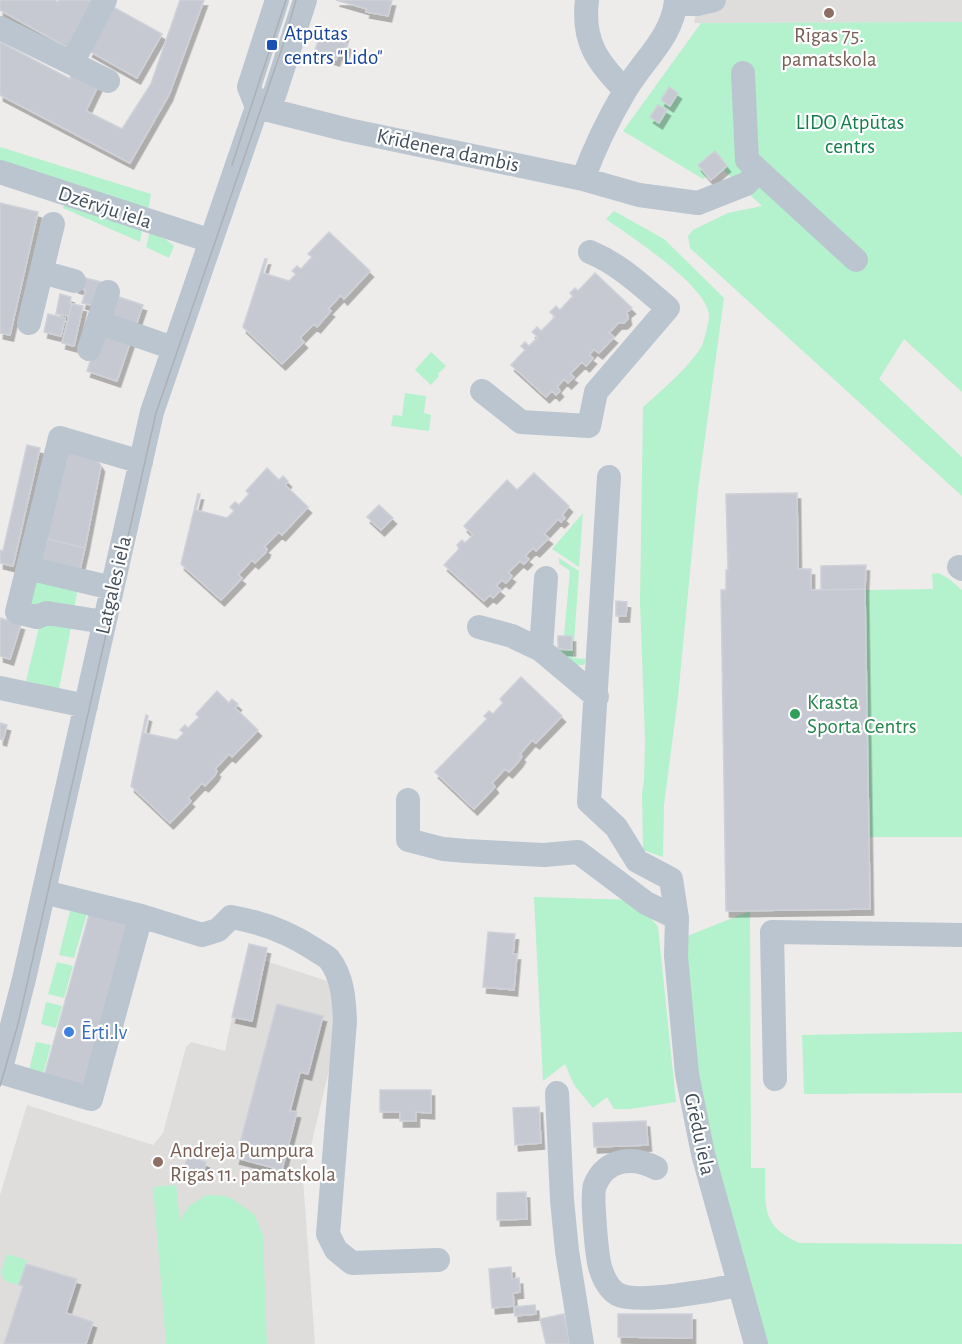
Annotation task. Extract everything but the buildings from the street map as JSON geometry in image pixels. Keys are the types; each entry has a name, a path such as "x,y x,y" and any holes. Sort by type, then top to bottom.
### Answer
{"street":[{"path":"72,63 105,0"},
{"name":"Latgales iela","path":"257,107 249,87 277,0"},
{"name":"Latgales iela","path":"0,1072 24,979 152,412 257,107 274,96 304,0"},
{"path":"587,0 585,26 591,42 603,67 625,90"},
{"path":"584,179 625,90 666,32 676,2 697,4 714,0"},
{"path":"0,27 108,81"},
{"path":"743,73 753,166 856,260"},
{"name":"Krīdenera dambis","path":"257,107 348,130 584,179 639,195 698,203 746,184 753,166"},
{"name":"Dzērvju iela","path":"0,172 211,241"},
{"path":"29,323 53,224"},
{"path":"483,391 521,422 589,426 597,392 668,308 625,271 609,260 590,252"},
{"path":"42,272 74,281"},
{"path":"89,349 108,292"},
{"path":"98,322 173,348"},
{"path":"104,622 47,613 37,617 17,612 60,438 141,462"},
{"path":"597,697 609,477"},
{"path":"28,568 112,588"},
{"path":"541,650 546,578"},
{"path":"479,627 512,636 541,650 597,697"},
{"path":"0,688 86,706"},
{"name":"Grēdu iela","path":"597,697 590,802 616,827 637,861 671,879 677,918 676,956 687,1074 703,1154 756,1344"},
{"path":"408,800 408,840 444,849 466,851 544,855 578,852 646,903 677,918"},
{"path":"44,892 141,916 202,935 218,930 231,917 247,920 284,932 328,958 342,988 345,1021 328,1234 336,1250 352,1263 438,1260"},
{"path":"0,1072 91,1098 141,916"},
{"path":"775,1079 772,932 962,935"},
{"path":"557,1093 566,1241 582,1344"},
{"path":"656,1168 646,1162 631,1159 618,1162 604,1173 594,1186 599,1266 605,1282 615,1293 627,1298 704,1293 738,1285"}],"shaded area":[{"name":"Rīgas 75. pamatskola","path":"698,0 962,0 962,22 694,23"},
{"name":"Andreja Pumpura Rīgas 11. pamatskola","path":"266,961 327,981 334,994 338,1033 303,1179 315,1344 0,1344 0,1195 27,1105 153,1145 163,1133 186,1047 191,1042 225,1051 232,1017 252,1021"}],"green space":[{"name":"LIDO Atpūtas centrs","path":"962,22 962,392 904,339 879,379 962,457 962,496 690,248 688,236 693,230 728,213 762,206 720,167 703,179 623,131 701,23"},
{"path":"0,147 151,194 148,210 0,162"},
{"path":"65,204 142,230 140,242 63,208"},
{"path":"614,211 664,239 724,298 698,489 678,697 664,805 663,857 643,850 642,793 645,740 640,602 643,407 676,377 699,351 709,316 705,304 683,277 606,219"},
{"path":"150,231 174,246 169,258 146,247"},
{"path":"431,352 446,366 431,385 415,370"},
{"path":"405,393 426,396 424,413 431,415 429,431 391,426 393,415 402,416"},
{"path":"583,513 579,567 552,549"},
{"path":"559,558 579,571 573,658 586,659 584,665 576,665 558,649 572,650 564,636 570,571 559,563"},
{"path":"31,572 79,583 73,613 22,609"},
{"path":"938,573 962,590 962,837 869,837 865,590 933,589 932,574"},
{"path":"41,619 72,622 59,689 26,681"},
{"path":"534,897 637,900 658,927 676,1102 614,1109 607,1097 593,1108 574,1085 565,1064 543,1081"},
{"path":"70,911 87,914 74,958 59,955"},
{"path":"750,911 751,1168 765,1168 766,1204 772,1222 787,1236 800,1243 962,1244 962,1344 766,1344 696,1083 685,937"},
{"path":"57,962 73,966 64,998 48,994"},
{"path":"46,1002 62,1006 56,1028 41,1024"},
{"path":"962,1032 962,1093 804,1094 802,1035"},
{"path":"36,1042 51,1045 42,1078 28,1074"},
{"path":"176,1185 180,1221 189,1206 207,1195 225,1196 254,1214 263,1235 267,1344 166,1344 153,1187"},
{"path":"7,1254 27,1260 19,1285 5,1281 1,1273"}],"tram line":[{"path":"232,165 286,0"},
{"path":"0,1086 18,1024 156,413 282,48 296,0"}],"place":[{"name":"Rīgas 75. pamatskola","path":"829,13"},
{"name":"Atpūtas centrs \"Lido\"","path":"272,45"},
{"name":"Krasta Sporta Centrs","path":"795,714"},
{"name":"Ērti.lv","path":"69,1032"},
{"name":"Andreja Pumpura Rīgas 11. pamatskola","path":"158,1162"}]}
